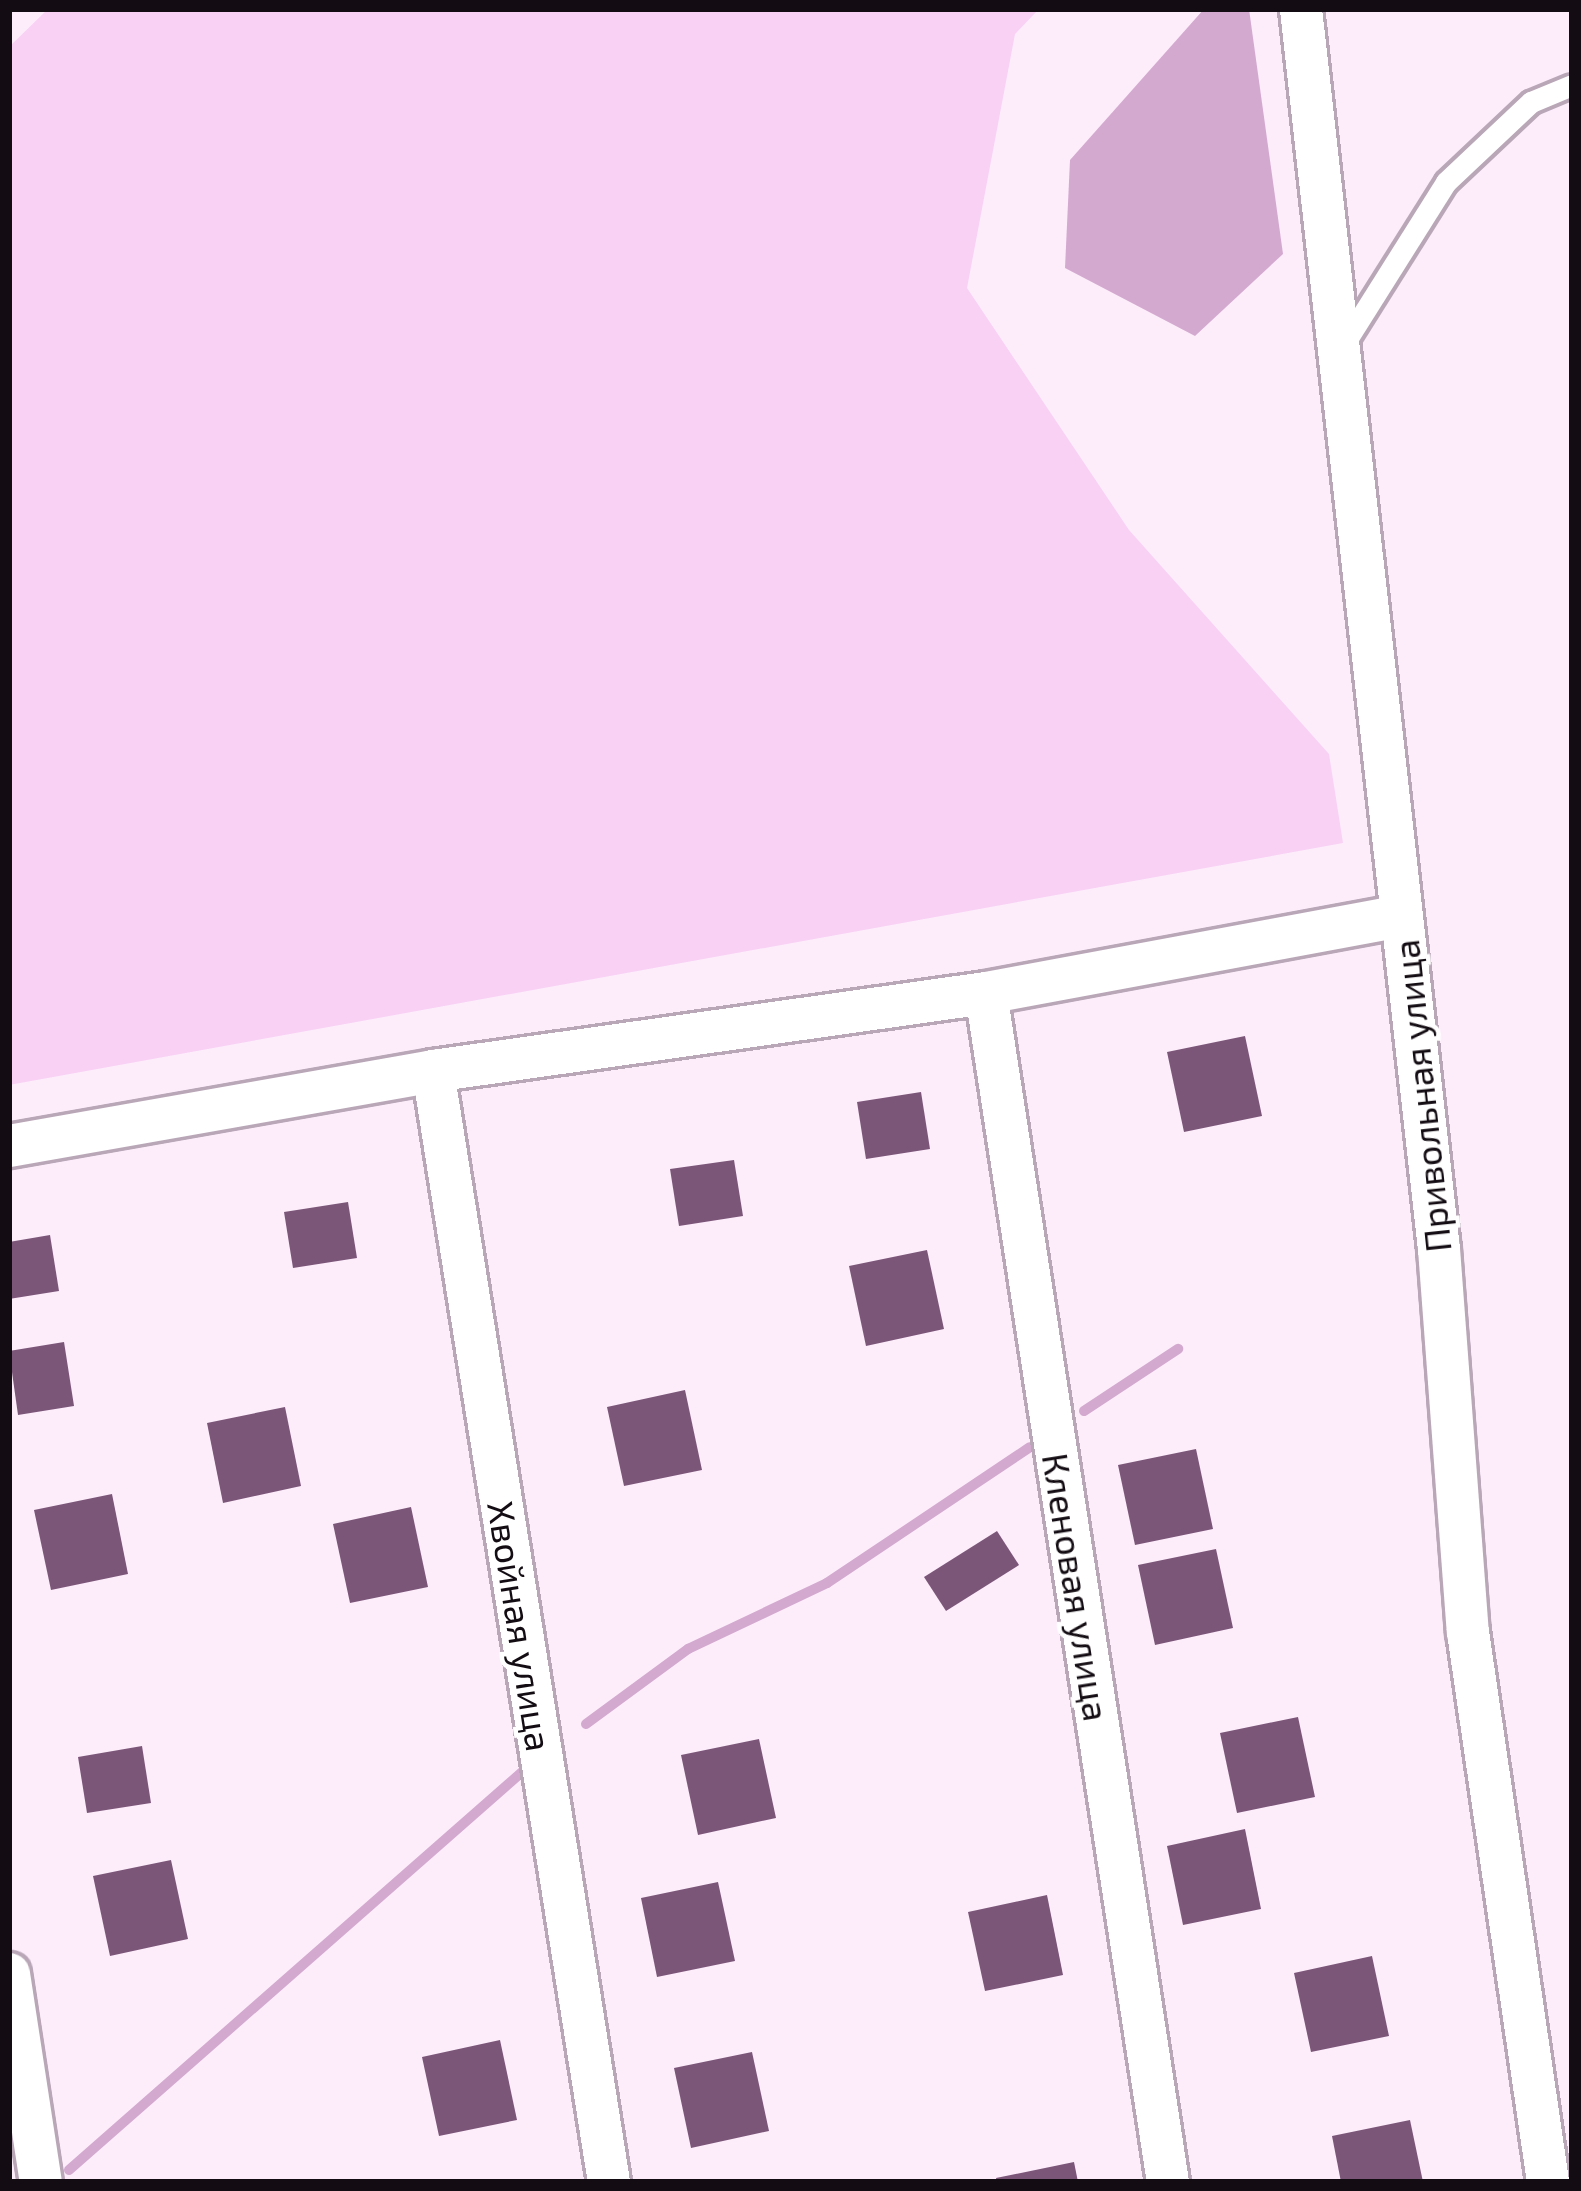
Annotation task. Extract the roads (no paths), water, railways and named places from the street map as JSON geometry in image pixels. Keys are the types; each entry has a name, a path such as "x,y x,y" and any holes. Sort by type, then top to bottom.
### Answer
{"street":[{"name":"Привольная улица","path":"1301,9 1344,344 1438,1249 1468,1632 1548,2182"},
{"path":"9,1146 433,1071 986,993 1400,916"},
{"name":"Кленовая улица","path":"986,993 1168,2182"},
{"name":"Хвойная улица","path":"433,1071 609,2182"},
{"path":"9,1974 41,2182"}],"lane":[{"path":"1344,344 1446,182 1531,102 1572,85"}],"waterway":[{"path":"1084,1411 1178,1349"},
{"path":"586,1724 688,1649 827,1583 1030,1447"},
{"path":"69,2170 530,1765"}]}
